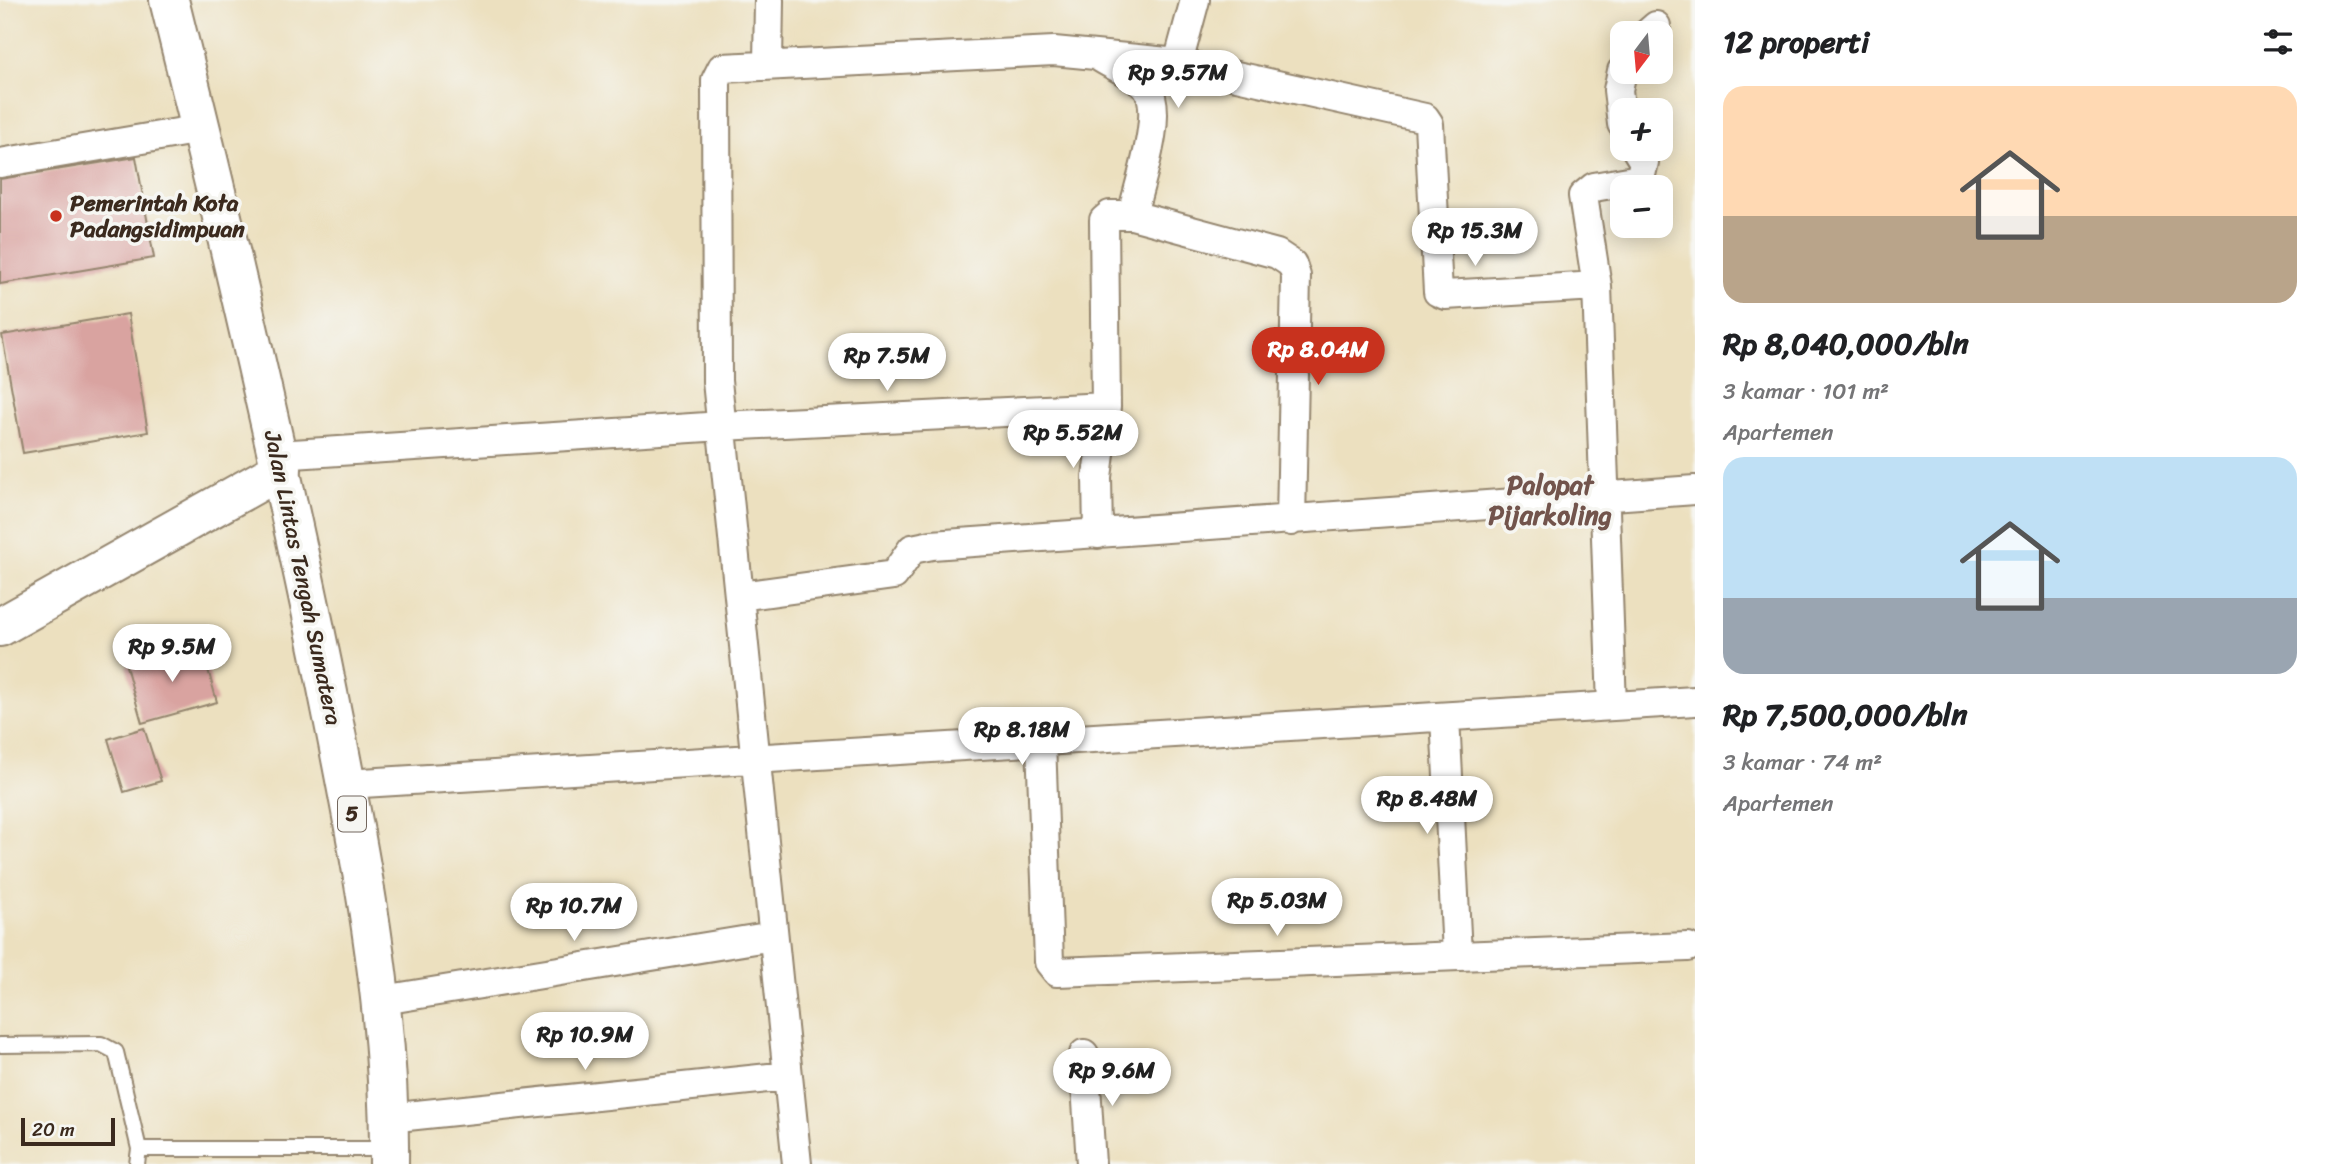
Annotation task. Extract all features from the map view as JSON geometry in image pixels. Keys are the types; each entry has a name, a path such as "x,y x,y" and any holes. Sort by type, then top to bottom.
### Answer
{"main road":[{"name":"Jalan Lintas Tengah Sumatera","path":"169,0 280,462 346,784 383,1000 389,1144"},
{"path":"0,627 280,462"}],"street":[{"path":"768,63 769,0"},
{"path":"1178,63 1195,0"},
{"path":"797,1164 717,381 716,80 719,70 725,66 768,63 1054,51 1178,63 1422,117 1428,121 1437,289 1440,294 1597,286"},
{"path":"1093,54 1145,86 1152,97 1154,117 1132,215"},
{"path":"0,163 201,129"},
{"path":"1612,706 1597,286 1583,196 1594,187 1640,178 1643,161"},
{"path":"1098,534 1097,477 1106,407 1104,220 1110,215 1132,215 1277,254 1292,264 1296,276 1291,521"},
{"path":"280,462 722,426 1106,407"},
{"path":"740,596 894,575 910,551 921,546 1695,490"},
{"path":"346,784 1695,701"},
{"path":"1446,717 1457,954"},
{"path":"1041,742 1049,962 1053,971 1062,973 1457,954 1688,947"},
{"path":"383,1000 773,936"},
{"path":"1084,1055 1091,1164"},
{"path":"389,1144 787,1076"}],"lane":[{"path":"0,1045 109,1047 116,1052 139,1149 137,1164"},
{"path":"139,1149 389,1144"}],"building":[{"path":"136,157 154,258 0,284 0,179"},
{"path":"128,314 148,432 23,453 2,335"},
{"path":"201,644 217,702 142,723 126,666"},
{"path":"144,728 161,781 124,792 108,739"}],"place":[{"name":"Pemerintah Kota Padangsidimpuan","path":"56,216"}],"district":[{"name":"Palopat Pijarkoling","path":"1550,500"}]}
